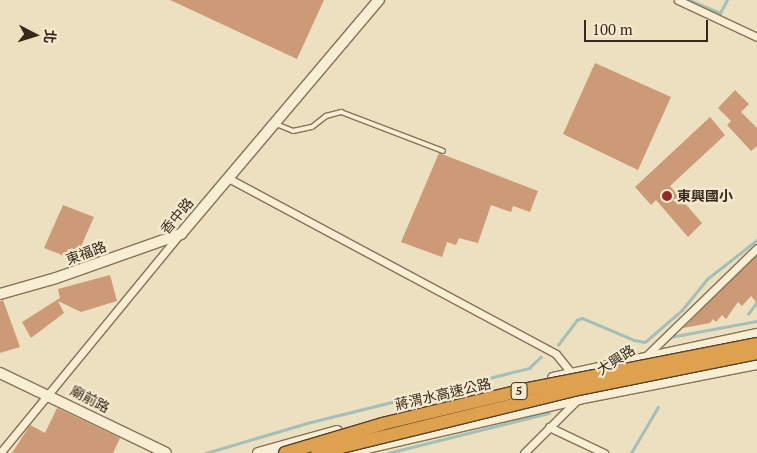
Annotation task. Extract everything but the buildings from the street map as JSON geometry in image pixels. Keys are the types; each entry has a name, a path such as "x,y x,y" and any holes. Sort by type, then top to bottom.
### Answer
{"highway":[{"name":"蔣渭水高速公路","path":"285,453 382,424 528,389 757,344"},
{"name":"蔣渭水高速公路","path":"317,453 569,391 757,353"}],"main road":[{"name":"香中路","path":"180,234 379,0"},
{"name":"東福路","path":"0,294 56,278 180,234"},
{"path":"258,453 494,392 644,357 757,334"},
{"path":"719,342 732,354 730,363 724,370"},
{"path":"346,453 579,399 757,364"},
{"name":"廟前路","path":"0,373 49,394 166,453"},
{"path":"494,392 485,407 498,418"}],"street":[{"path":"678,0 757,36"},
{"path":"228,178 556,354 572,374"},
{"name":"香中路","path":"0,453 180,234"},
{"name":"大興路","path":"524,453 579,399 644,357 757,248"},
{"path":"549,427 604,453"}],"lane":[{"path":"274,123 293,131 312,127 326,116 341,112 443,151"}],"waterway":[{"path":"690,0 720,13 727,0"},
{"path":"558,345 577,320 582,318 634,340 645,342 682,310 707,279 757,240"},
{"path":"748,314 757,302"},
{"path":"670,337 757,321"},
{"path":"206,453 307,423 529,368 541,357"},
{"path":"631,453 658,407"},
{"path":"388,453 549,413"}],"place":[{"name":"東興國小","path":"667,196"}]}
